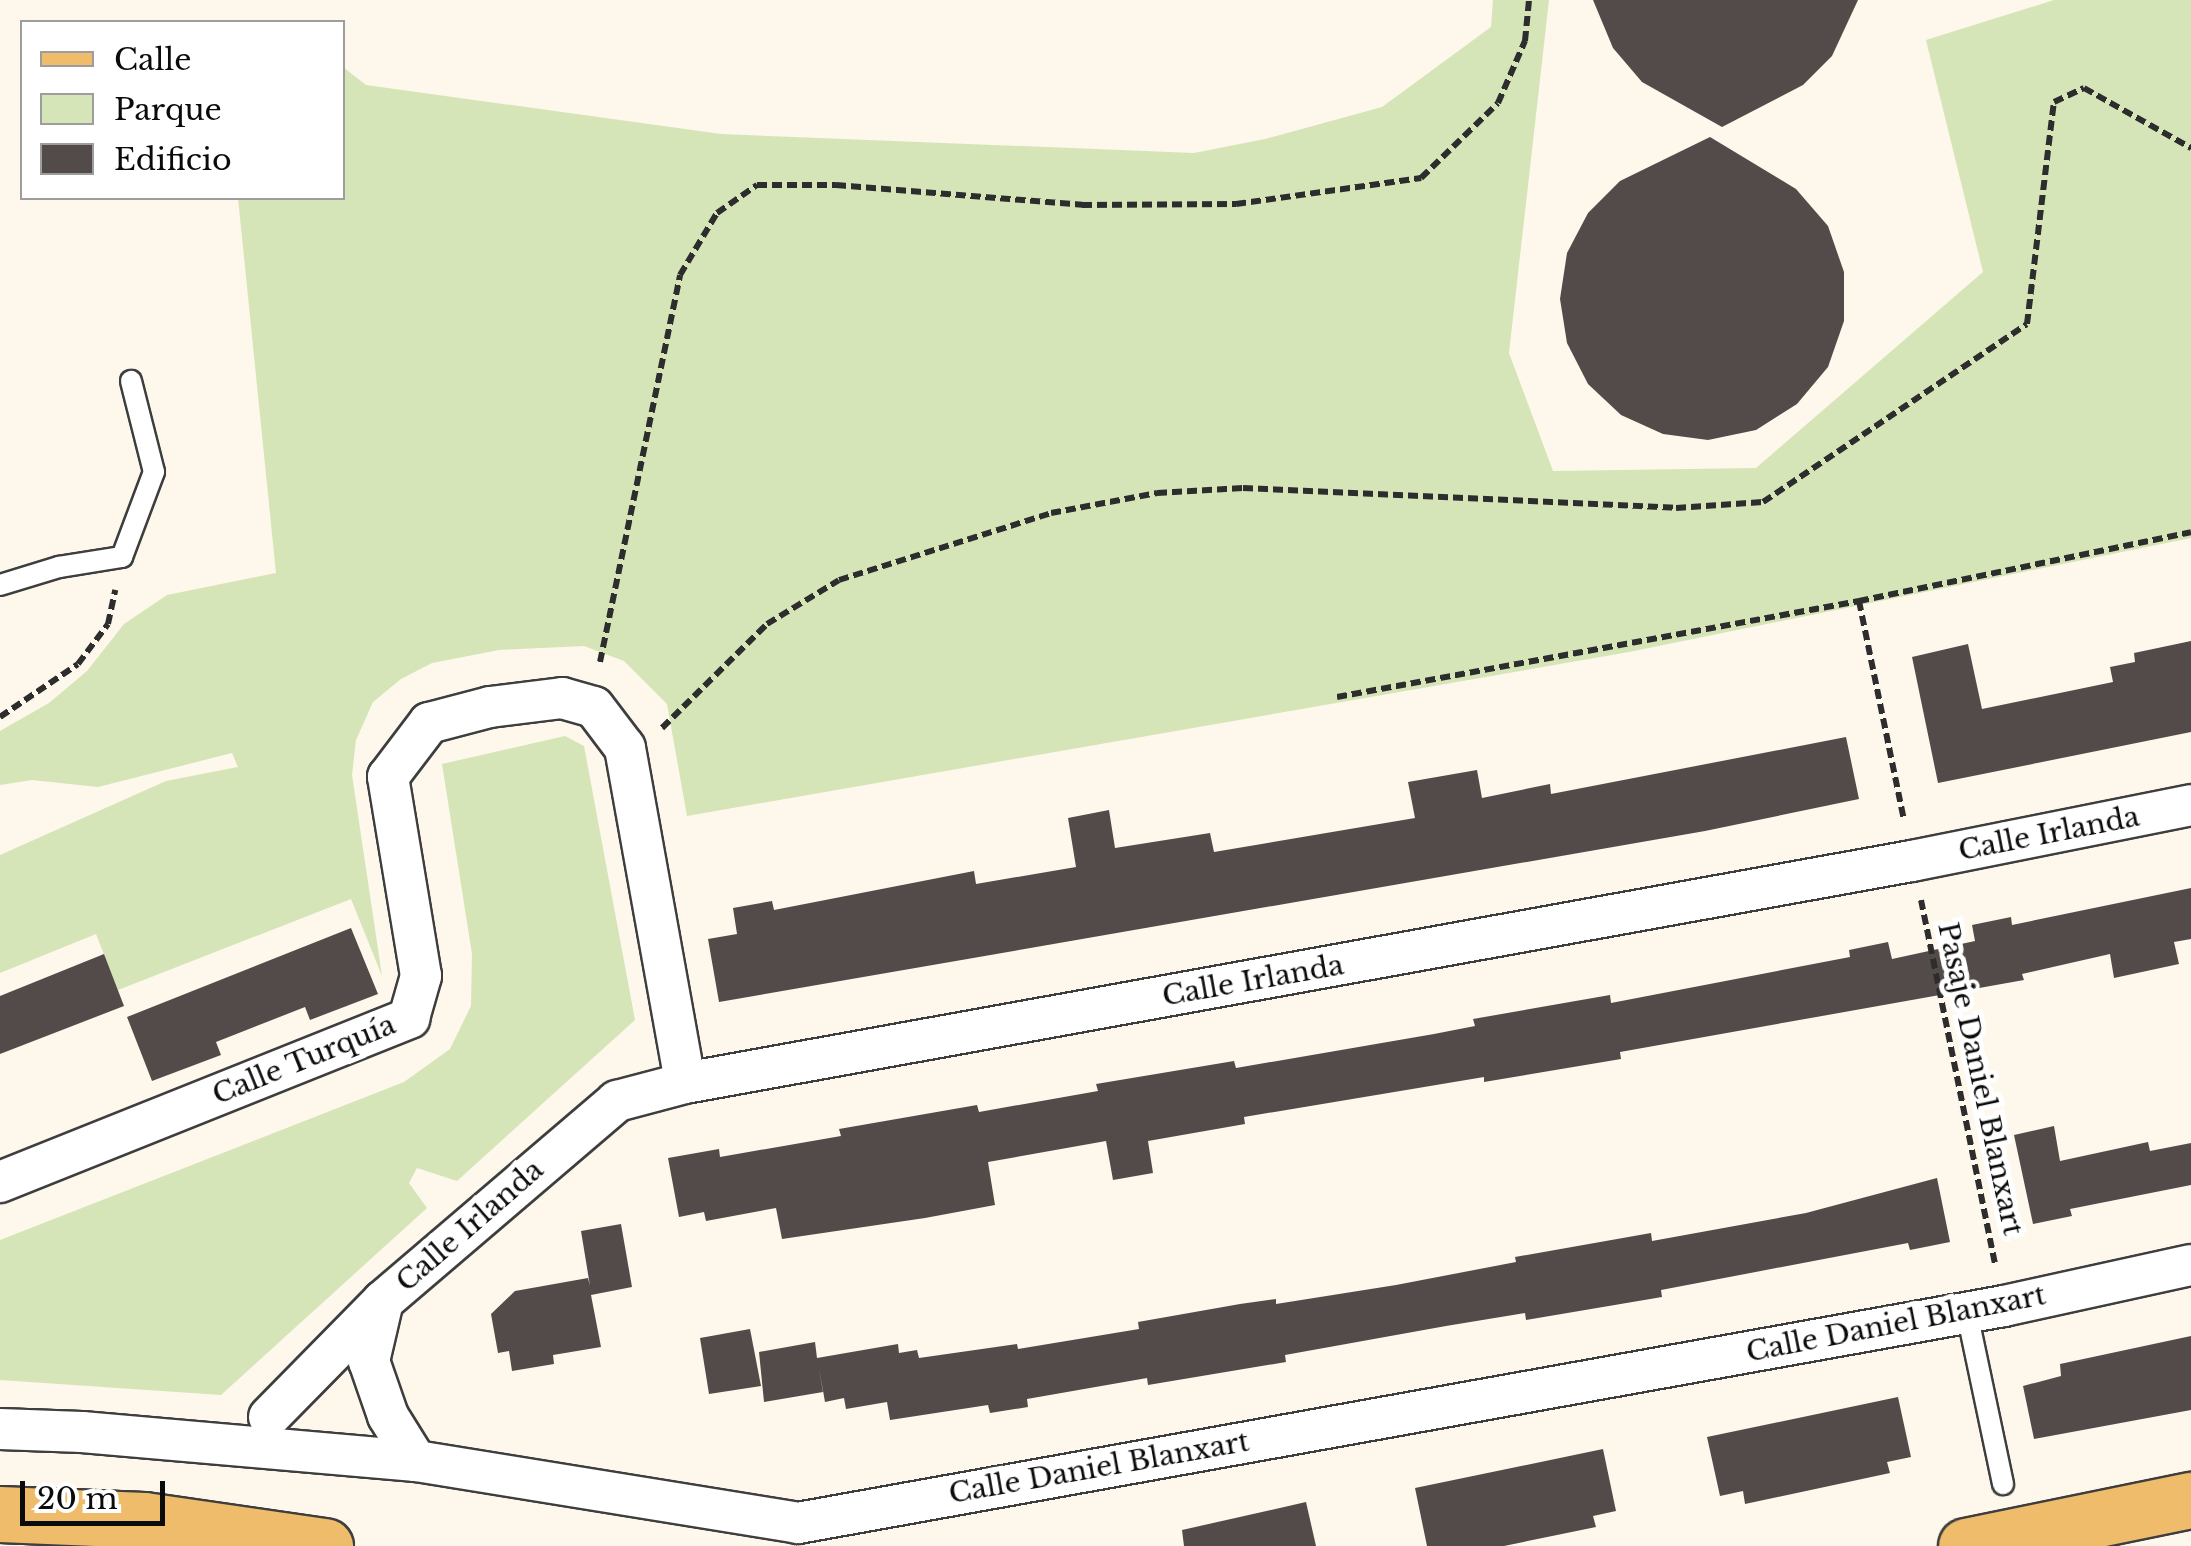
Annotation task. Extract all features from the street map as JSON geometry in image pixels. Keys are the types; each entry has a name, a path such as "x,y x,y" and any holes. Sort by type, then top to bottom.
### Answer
{"main road":[{"path":"1966,1546 2191,1500"},
{"path":"0,1514 144,1520 325,1546"}],"street":[{"name":"Calle Turquía","path":"0,1182 409,1018 422,976 388,777 429,723 490,707 562,698 594,707"},
{"path":"594,707 626,748 685,1083"},
{"name":"Calle Irlanda","path":"270,1417 383,1301 617,1101 685,1083 1912,861 2191,805"},
{"name":"Calle Daniel Blanxart","path":"0,1429 82,1432 416,1461 798,1522 1967,1312 2191,1265"},
{"name":"Calle Irlanda","path":"383,1301 369,1361 388,1416 416,1461"}],"lane":[{"path":"0,585 59,567 122,558 154,472 130,381"},
{"path":"1967,1312 2004,1484"}],"path":[{"path":"594,707 625,528 680,275 717,212 757,186 836,184 1082,205 1236,204 1421,178 1498,103 1525,41 1529,0"},
{"path":"626,748 671,724 767,624 838,580 1050,513 1158,492 1242,488 1676,508 1763,502 2026,324 2054,102 2084,88 2191,148"},
{"path":"1337,696 1859,600 2191,532"},
{"path":"0,717 78,664 108,624 122,558"},
{"path":"1859,600 1904,820"},
{"name":"Pasaje Daniel Blanxart","path":"1922,905 1994,1261"}],"green space":[{"path":"1493,0 1549,0 1509,353 1553,471 1756,468 1983,272 1926,40 2054,0 2191,0 2191,538 1629,652 687,816 667,704 624,661 584,646 499,650 432,663 401,679 373,702 356,740 352,775 382,976 351,899 118,990 96,934 0,973 0,855 166,781 238,767 232,753 98,787 32,780 0,785 0,731 49,703 87,671 124,624 167,595 276,573 238,200 345,200 345,69 366,85 721,134 1194,153 1265,139 1382,107 1491,27"},
{"path":"565,736 584,746 635,1020 457,1181 417,1168 409,1183 427,1208 221,1395 0,1380 0,1240 404,1082 450,1049 471,1006 472,954 442,764"}],"building":[{"path":"1593,0 1858,0 1832,56 1803,85 1722,127 1642,82 1613,48"},
{"path":"1710,137 1796,189 1828,226 1844,272 1844,321 1828,367 1797,404 1756,430 1708,440 1663,434 1621,415 1588,384 1567,343 1560,299 1567,253 1588,213 1620,181"},
{"path":"2191,641 2191,732 1938,783 1912,657 1968,644 1982,709 2113,682 2110,667 2135,662 2134,653"},
{"path":"1846,737 1859,799 1705,831 719,1002 708,939 737,934 733,908 772,901 774,910 974,871 976,884 1076,867 1068,818 1109,810 1115,848 1210,833 1214,852 1415,818 1408,782 1477,770 1482,798 1550,784 1551,794"},
{"path":"2191,888 2191,939 2174,942 2179,964 2114,978 2110,954 2022,974 2024,980 1620,1052 1621,1059 1484,1082 1484,1077 1244,1117 1245,1124 1148,1141 1153,1173 1113,1180 1106,1141 988,1162 995,1205 925,1218 782,1239 776,1208 706,1221 704,1212 679,1217 668,1158 719,1149 720,1157 841,1136 839,1129 977,1105 979,1112 1098,1091 1096,1084 1234,1061 1236,1068 1434,1034 1475,1026 1473,1019 1610,995 1611,1003 1850,957 1849,950 1888,942 1892,959 1975,941 1972,925 2011,917 2012,925"},
{"path":"351,928 378,994 310,1020 305,1007 216,1042 221,1055 152,1081 127,1017"},
{"path":"104,954 124,1006 0,1054 0,996"},
{"path":"2054,1126 2060,1161 2148,1142 2150,1151 2191,1143 2191,1185 2070,1209 2072,1216 2033,1224 2014,1135"},
{"path":"1937,1178 1950,1242 1910,1250 1908,1243 1661,1290 1662,1297 1526,1320 1525,1313 1285,1355 1286,1362 1148,1385 1147,1378 1027,1399 1028,1407 990,1413 988,1405 890,1420 887,1402 846,1409 844,1398 825,1402 819,1368 823,1392 764,1402 759,1352 815,1342 817,1358 898,1344 899,1353 917,1350 919,1358 1017,1344 1018,1349 1139,1329 1138,1322 1240,1304 1276,1299 1276,1304 1396,1285 1516,1262 1515,1257 1651,1233 1652,1241 1806,1213"},
{"path":"621,1224 632,1287 591,1295 601,1347 553,1355 554,1364 512,1371 509,1351 498,1353 491,1314 515,1291 588,1278 590,1286 581,1231"},
{"path":"750,1329 761,1386 709,1394 700,1338"},
{"path":"2191,1336 2191,1410 2034,1439 2023,1386 2061,1376 2060,1364"},
{"path":"1898,1397 1911,1457 1887,1462 1890,1473 1745,1504 1743,1491 1720,1496 1707,1437"},
{"path":"1603,1449 1616,1511 1593,1516 1596,1527 1504,1546 1427,1546 1415,1488"},
{"path":"1306,1502 1316,1546 1184,1546 1182,1530"}]}
